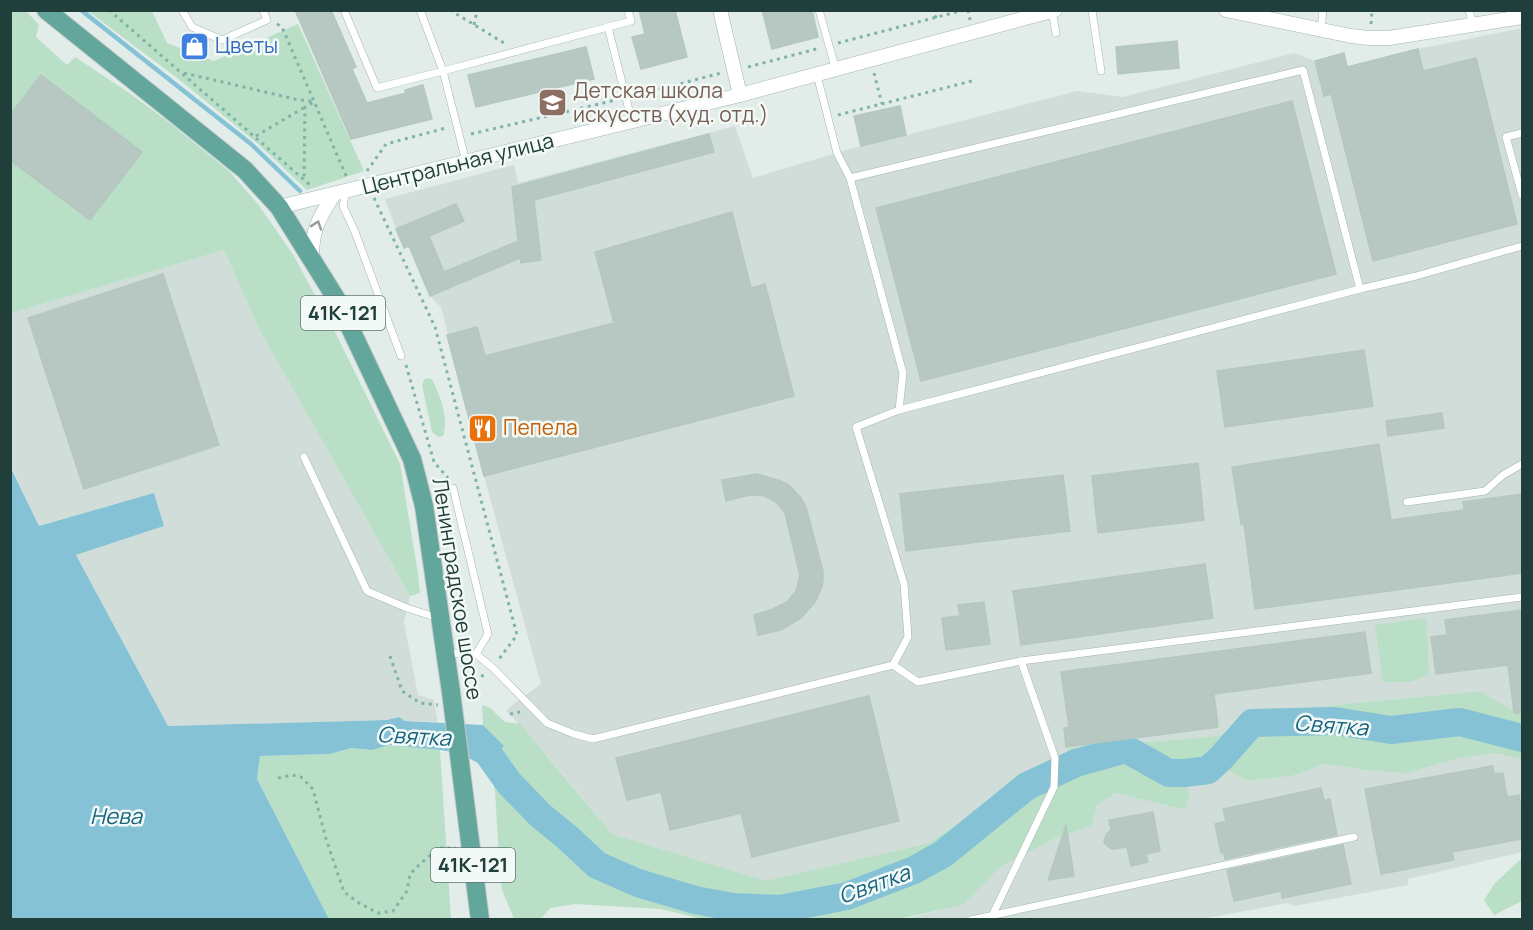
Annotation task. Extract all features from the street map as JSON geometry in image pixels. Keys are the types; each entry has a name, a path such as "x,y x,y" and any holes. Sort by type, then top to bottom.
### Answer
{"main road":[{"name":"Ленинградское шоссе","path":"46,10 246,170 279,207 338,300 412,459 424,506 446,653 460,691 466,810 480,920"}],"street":[{"path":"720,10 741,95"},
{"path":"1226,10 1370,38 1389,38 1522,17"},
{"name":"Центральная улица","path":"279,207 343,188 368,186 741,95 1034,13 1054,11"},
{"path":"312,261 312,245 320,217 343,188"}],"lane":[{"path":"182,10 192,27 222,40 267,20 263,10"},
{"path":"344,10 377,88 631,21 628,10"},
{"path":"420,10 443,71 466,162"},
{"path":"819,10 836,70"},
{"path":"1092,10 1101,71"},
{"path":"1321,30 1323,10"},
{"path":"1469,10 1473,25"},
{"path":"1054,11 1056,33"},
{"path":"608,27 632,122"},
{"path":"850,178 1303,70 1360,289"},
{"path":"817,75 837,153 850,178 903,373 899,410"},
{"path":"1522,134 1506,137 1522,195"},
{"path":"343,188 343,206 401,356"},
{"path":"446,653 476,654 493,668 547,723 573,734 593,739 893,665 908,637 904,584 856,428 899,410 1416,276 1522,246"},
{"path":"304,458 367,591 441,619"},
{"path":"1407,502 1485,491 1503,475 1522,464"},
{"path":"453,488 488,634 476,654"},
{"path":"893,665 918,682 1021,661 1522,597"},
{"path":"993,914 1054,787 1054,758 1021,661"},
{"path":"971,920 1354,837"}],"path":[{"path":"109,10 316,190"},
{"path":"450,10 518,52"},
{"path":"474,25 477,10"},
{"path":"935,18 939,10"},
{"path":"460,137 626,98 964,10"},
{"path":"267,20 282,27 314,102 343,188"},
{"path":"865,36 867,43"},
{"path":"873,68 882,104"},
{"path":"182,73 314,102"},
{"path":"828,117 976,80"},
{"path":"256,136 314,102"},
{"path":"304,178 305,107"},
{"path":"457,125 386,144 364,175 435,327 518,635 486,678 476,674 460,691"},
{"path":"401,356 406,366 434,462 448,478 453,488"},
{"path":"390,656 402,691 420,703 435,706"},
{"path":"278,778 292,775 301,777 313,789 326,839 344,892 378,913 393,911 407,891 410,874 439,848 471,847"}],"shaded area":[{"path":"1522,28 1522,715 1481,691 1253,713 1221,736 1070,748 1063,755 1054,758 929,843 766,882 612,834 506,710 541,684 441,307 430,296 409,246 396,229 385,199 514,165 518,183 735,126 753,178 860,146 854,116 900,106 907,135 1077,91 1123,97 1294,53 1315,61 1344,53 1348,67 1418,49"},
{"path":"224,250 259,329 410,596 404,622 418,695 434,700 438,722 405,721 399,717 388,720 168,726 76,555 164,526 154,493 39,526 11,466 10,313"},
{"path":"1496,753 1522,761 1522,852 1408,879 1408,885 1294,906 1288,903 1202,919 899,920 963,905 1000,867 1056,838 1092,826 1097,805 1116,793 1185,810 1185,785 1223,768 1248,781 1292,776 1325,764 1364,770"}],"green space":[{"path":"25,10 39,25 36,37 67,65 75,57 128,92 229,171 258,204 294,256 338,338 400,464 420,593 410,596 259,329 224,250 11,313 10,11"},
{"path":"88,11 152,11 167,43 214,61 298,24 364,171 307,190 257,143 181,81"},
{"path":"427,378 432,379 443,407 445,429 443,436 438,437 432,432 422,385"},
{"path":"1426,618 1429,674 1411,682 1383,682 1375,625"},
{"path":"1481,691 1522,715 1522,761 1496,753 1459,758 1406,773 1325,764 1292,776 1248,781 1223,768 1186,785 1189,796 1185,810 1116,793 1097,805 1092,826 1056,838 1000,867 963,905 899,919 707,920 660,909 576,904 550,908 541,919 514,919 502,890 495,792 489,759 503,746 483,725 482,705 489,707 505,722 520,724 612,834 766,881 929,843 1054,758 1063,755 1070,748 1220,736 1253,713"},
{"path":"390,745 440,750 451,919 329,919 257,779 260,756 330,754 351,748 372,750"},
{"path":"1522,858 1522,901 1494,915 1484,900 1495,883"}],"water":[{"name":"Нева","path":"10,466 39,526 154,493 164,526 76,555 168,726 387,720 399,717 405,721 483,725 504,746 489,759 440,750 390,745 372,750 351,748 330,754 260,756 257,779 329,919 11,919"}],"building":[{"path":"295,10 331,10 356,67 352,69 367,103 406,93 405,90 423,85 432,119 351,139"},
{"path":"639,10 675,10 687,57 641,69 632,37 645,34"},
{"path":"762,10 812,10 818,37 772,49"},
{"path":"1177,41 1179,68 1118,74 1116,47"},
{"path":"586,47 594,79 476,107 468,75"},
{"path":"1418,49 1423,71 1476,58 1517,224 1373,261 1331,94 1324,96 1315,61 1344,53 1347,67"},
{"path":"41,75 142,152 90,220 10,160 10,115"},
{"path":"1292,101 1336,274 921,381 876,208"},
{"path":"900,106 906,135 861,146 854,116"},
{"path":"709,134 714,152 534,200 541,260 521,263 520,258 430,296 409,246 404,248 396,229 456,204 464,221 429,236 444,272 518,241 512,187"},
{"path":"732,212 751,288 765,284 794,396 484,476 447,335 477,327 485,356 614,323 595,252"},
{"path":"163,274 219,445 84,489 28,318"},
{"path":"1364,350 1373,406 1225,427 1217,371"},
{"path":"1442,413 1444,428 1388,436 1386,421"},
{"path":"1379,444 1391,520 1464,510 1463,502 1522,494 1522,573 1255,609 1244,524 1241,524 1232,467"},
{"path":"1198,463 1204,520 1098,533 1092,476"},
{"path":"757,474 789,485 801,498 806,507 823,571 822,587 815,602 801,618 781,630 758,635 754,615 787,602 796,591 800,576 785,513 776,502 757,495 726,501 722,480"},
{"path":"1063,475 1070,531 906,551 900,494"},
{"path":"1205,564 1213,618 1021,645 1013,591"},
{"path":"984,602 990,644 946,650 942,618 960,616 958,605"},
{"path":"1522,610 1522,713 1514,713 1508,665 1436,674 1431,637 1447,635 1445,620"},
{"path":"1365,632 1371,673 1214,694 1218,727 1066,747 1064,728 1069,727 1061,672"},
{"path":"869,696 899,821 752,857 741,813 670,830 661,792 627,800 616,758"},
{"path":"1493,766 1494,774 1503,773 1507,797 1519,795 1522,839 1452,852 1454,860 1381,874 1365,789"},
{"path":"1321,788 1324,801 1330,799 1337,835 1225,859 1224,853 1221,853 1215,824 1226,821 1223,809"},
{"path":"1153,812 1160,851 1146,854 1148,862 1131,866 1127,847 1112,849 1104,842 1111,830 1109,820"},
{"path":"1066,825 1074,876 1048,880"},
{"path":"1343,845 1351,884 1282,898 1281,891 1234,901 1227,870"}],"waterway":[{"path":"81,10 251,144 300,191"},
{"name":"Святка","path":"459,737 487,752 509,783 540,815 597,865 638,883 695,900 733,907 780,909 847,896 914,870 943,854 1027,786 1076,763 1126,749 1169,773 1185,773 1208,770 1252,723 1335,721 1391,730 1460,722 1522,738"}],"place":[{"name":"Цветы","path":"194,46"},
{"name":"Детская школа искусств (худ. отд.)","path":"552,103"},
{"name":"Пепела","path":"482,428"}]}
